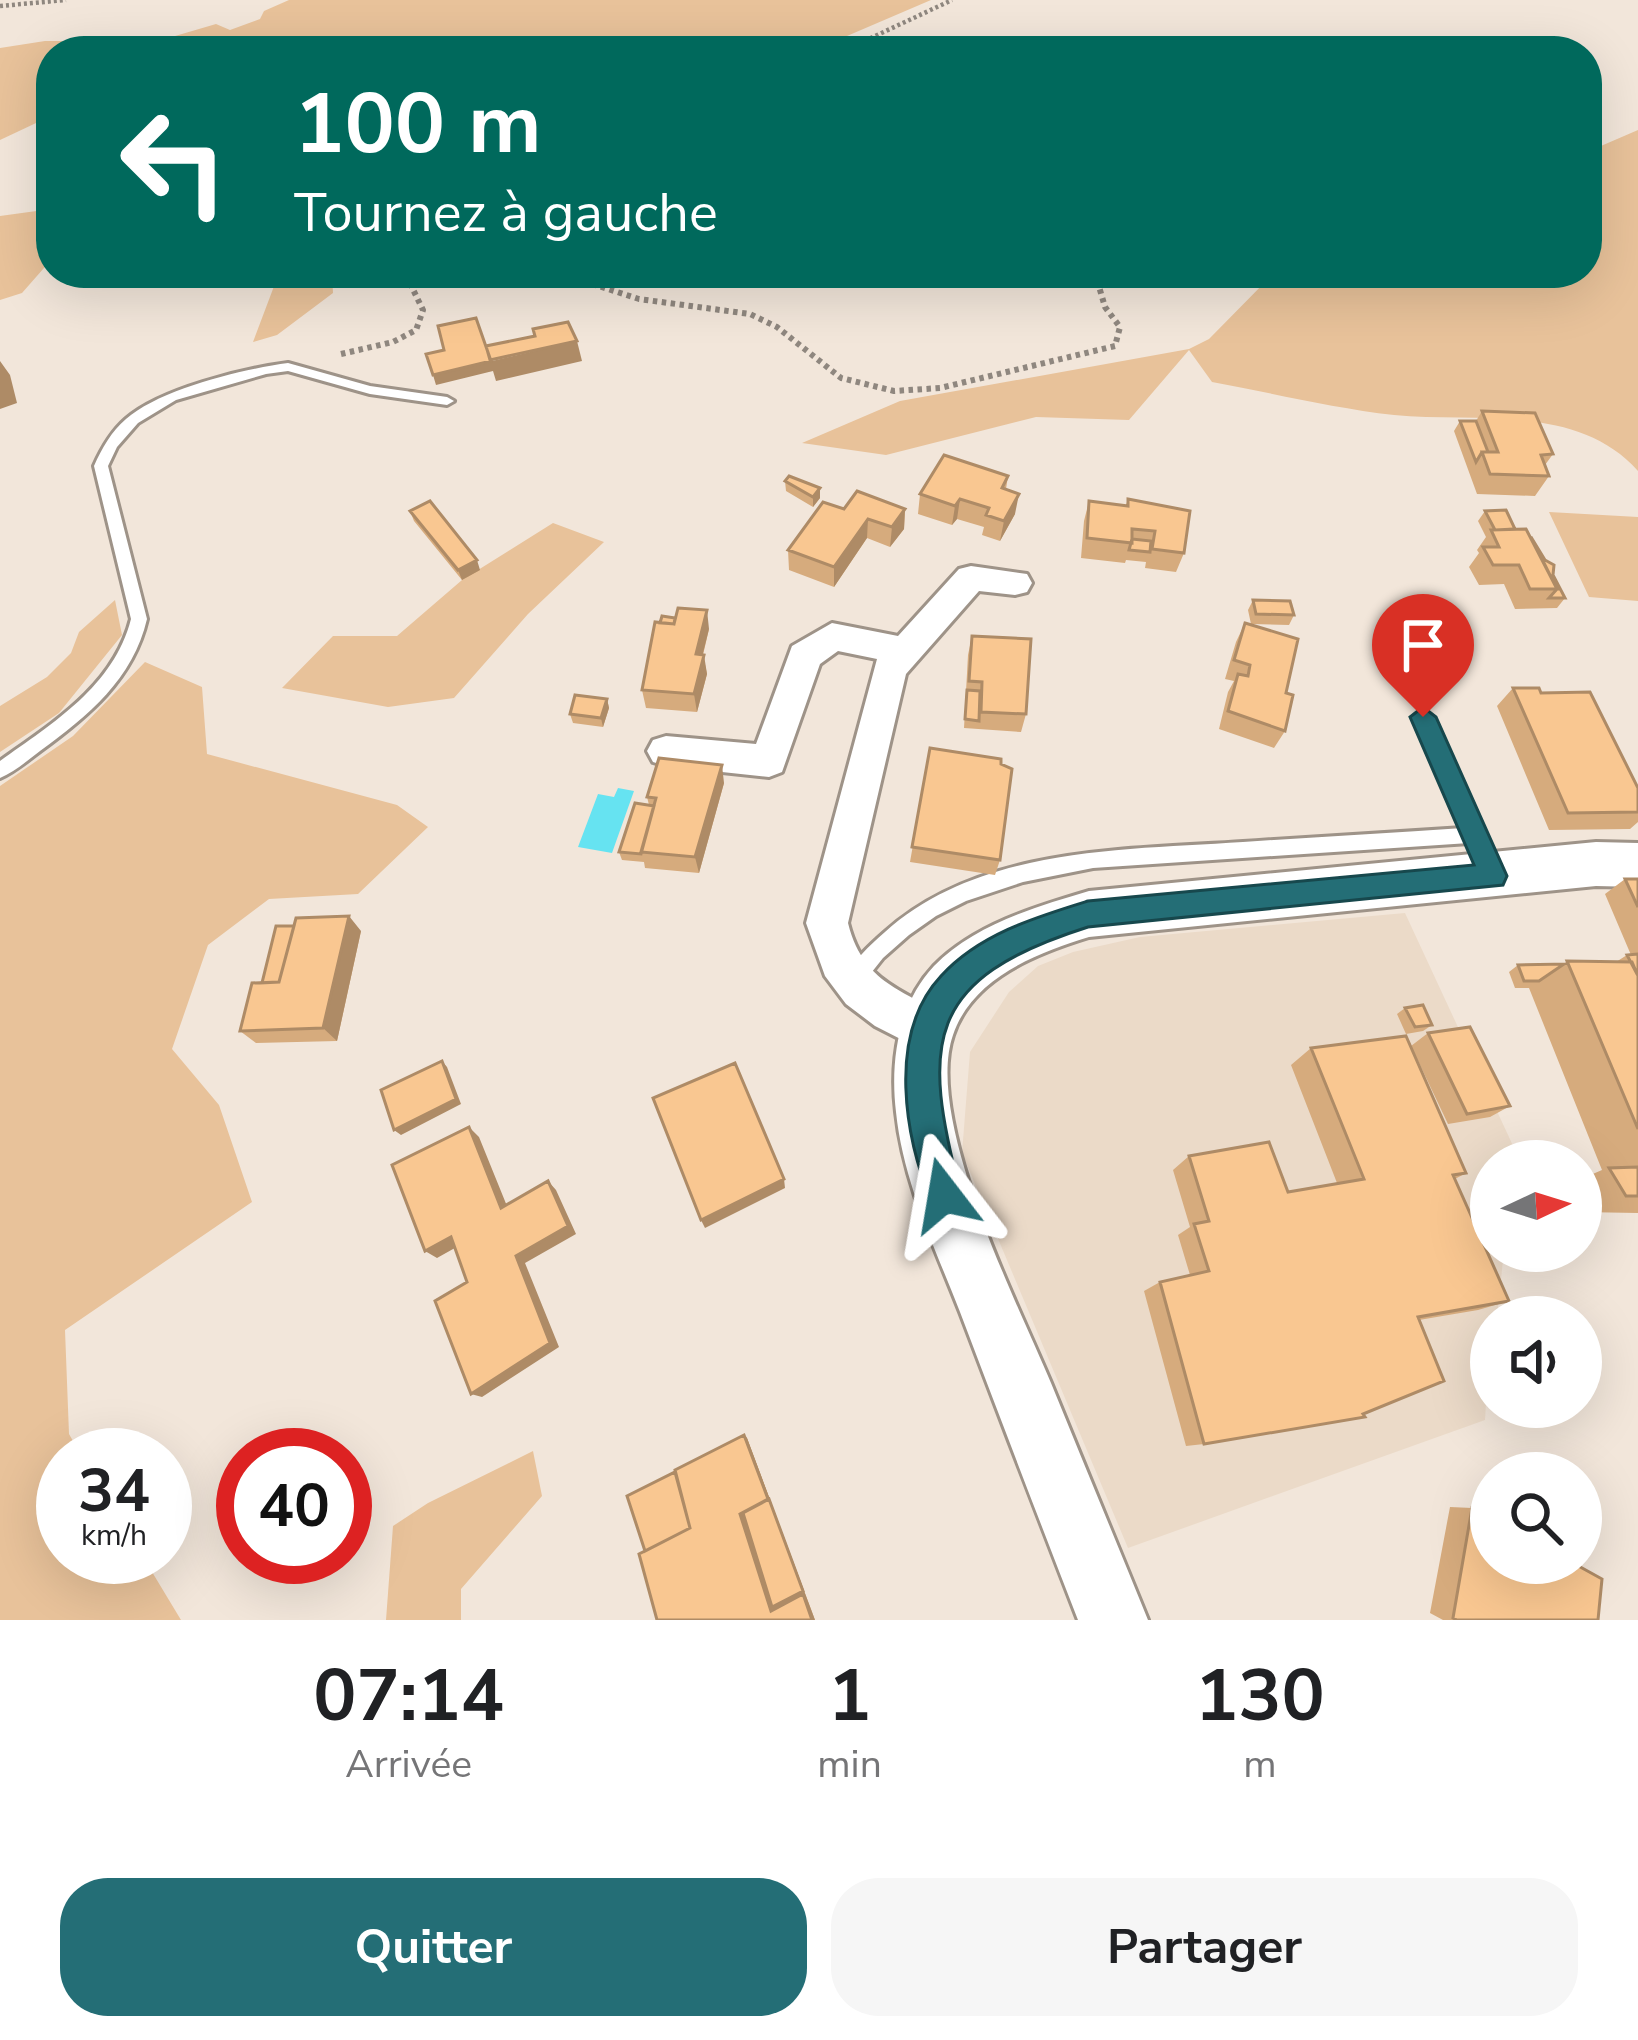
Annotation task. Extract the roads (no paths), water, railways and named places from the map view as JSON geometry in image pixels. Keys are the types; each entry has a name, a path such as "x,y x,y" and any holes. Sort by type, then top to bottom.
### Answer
{"street":[{"path":"926,1031 881,1008 852,981 832,955 827,923 889,669 901,650 971,578 1015,583"},
{"path":"666,751 769,761 805,656 832,636 901,650"},
{"path":"1113,1620 944,1195 924,1115 921,1061 926,1031 950,986 983,958 1038,930 1088,914 1484,856 1638,866"}],"lane":[{"path":"0,771 88,705 136,643 139,619 101,466 133,419 210,382 288,367 370,390 447,401"},
{"path":"852,981 896,930 924,912 970,889 1034,870 1093,860 1484,856 1423,717"}],"water":[{"path":"618,788 634,791 612,853 578,847 598,794 614,797"}]}
